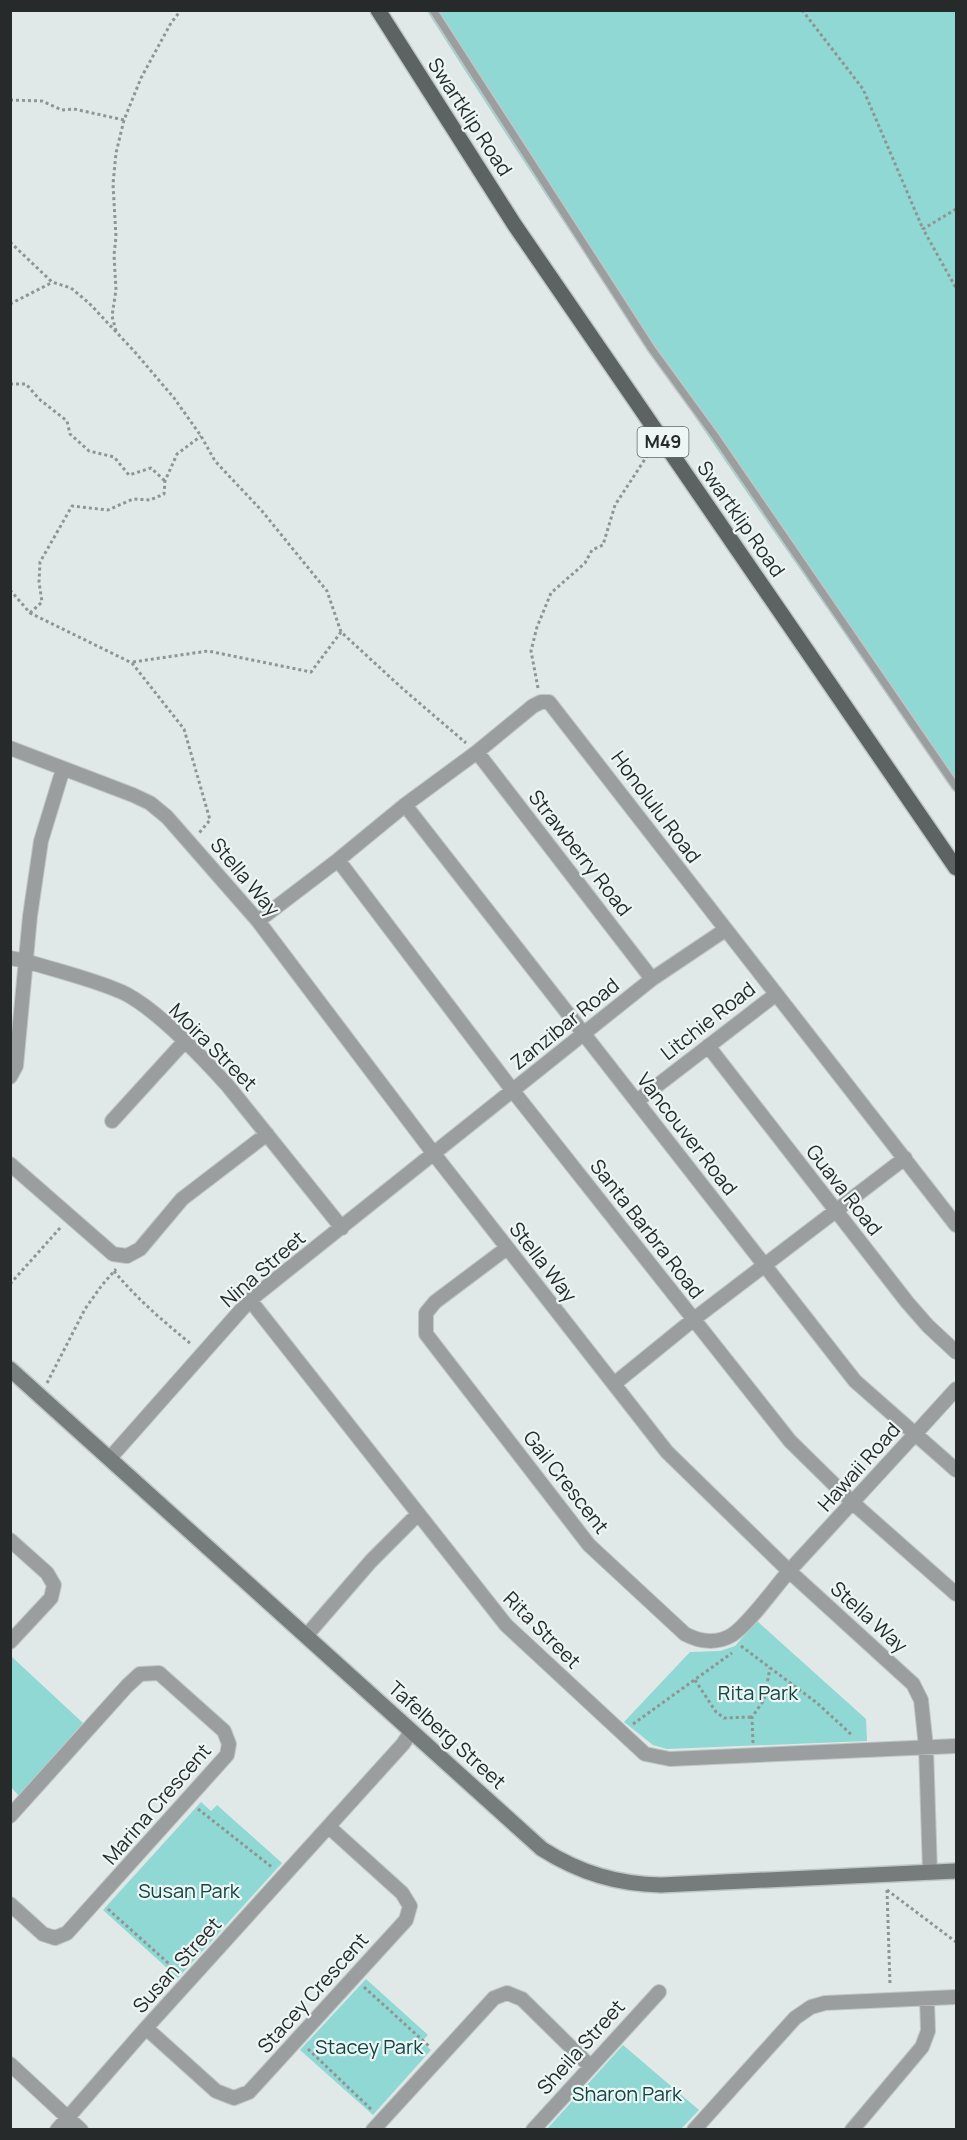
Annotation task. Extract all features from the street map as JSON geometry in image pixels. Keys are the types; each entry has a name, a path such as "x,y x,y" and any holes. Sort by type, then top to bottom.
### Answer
{"main road":[{"name":"Swartklip Road","path":"378,10 514,224 957,868"}],"street":[{"path":"258,921 338,861 405,805 477,752 533,705 541,702"},
{"name":"Honolulu Road","path":"541,702 552,704 724,930 957,1225"},
{"name":"Stella Way","path":"10,748 133,795 150,803 168,817 258,921 434,1154 679,1465 789,1571 913,1684 921,1700 926,1747 930,1872"},
{"name":"Strawberry Road","path":"477,752 652,979"},
{"path":"10,1077 16,1066 41,841 63,770"},
{"name":"Vancouver Road","path":"405,805 855,1381 957,1470"},
{"name":"Santa Barbra Road","path":"338,861 513,1091 790,1442 853,1503 957,1594"},
{"name":"Zanzibar Road","path":"434,1154 652,979 724,930"},
{"name":"Moira Street","path":"10,958 26,961 128,995 144,1006 213,1069 342,1228"},
{"name":"Litchie Road","path":"637,1101 775,994"},
{"path":"112,1121 184,1042"},
{"name":"Guava Road","path":"708,1046 917,1315 957,1352"},
{"path":"10,1164 113,1254 127,1256 140,1249 182,1199 267,1134"},
{"name":"Nina Street","path":"110,1458 250,1300 434,1154"},
{"path":"614,1384 694,1319 905,1158"},
{"name":"Gail Crescent","path":"507,1248 435,1302 426,1313 426,1334 589,1545 685,1634 702,1641 721,1640 737,1632 789,1571"},
{"name":"Rita Street","path":"250,1300 417,1515 506,1625 645,1754 670,1759 926,1747"},
{"name":"Tafelberg Street","path":"10,1369 542,1849 560,1860 599,1877 620,1882 661,1885 957,1871"},
{"name":"Hawaii Road","path":"789,1571 957,1389"},
{"path":"306,1636 371,1561 417,1515"},
{"path":"10,1540 47,1572 54,1585 51,1598 10,1642"},
{"name":"Marina Crescent","path":"10,1816 140,1674 159,1674 224,1731 229,1744 227,1755 67,1933 55,1938 43,1934 10,1904"},
{"name":"Susan Street","path":"57,2130 146,2028 403,1744 411,1732"},
{"path":"926,1747 957,1746"},
{"name":"Stacey Crescent","path":"146,2028 216,2091 234,2098 249,2092 354,1978 406,1920 411,1906 402,1893 329,1827"},
{"name":"Sheila Street","path":"533,2130 659,1992"},
{"path":"378,2125 494,1998 507,1993 522,1999 590,2066"},
{"path":"694,2130 795,2018 804,2011 825,2003 957,1997"},
{"path":"852,2130 922,2047 928,2031 927,1999"},
{"path":"10,2064 81,2130"}],"lane":[{"path":"433,10 651,348 715,436 957,787"}],"path":[{"path":"117,334 112,315 116,290 113,184 116,153 124,120 141,78 171,23 181,10"},
{"path":"802,10 863,88 923,229 957,288"},
{"path":"10,100 42,101 62,110 74,109 124,120"},
{"path":"923,229 957,209"},
{"path":"10,242 52,282 71,288 89,303 174,398 201,436 215,461 262,511 327,591 341,632 477,752"},
{"path":"10,304 52,282"},
{"path":"10,384 26,384 39,399 67,421 70,434 89,451 114,457 129,475 151,468 165,481"},
{"path":"30,613 42,602 39,582 40,562 72,507 108,510 133,499 150,500 164,494 165,481 177,454 201,436"},
{"path":"541,702 531,651 537,627 551,593 585,563 592,550 603,545 615,505 650,451 662,442"},
{"path":"10,590 30,613 132,663 184,729 210,820 190,843"},
{"path":"132,663 208,651 311,672 341,632"},
{"path":"10,1284 71,1217"},
{"path":"45,1385 50,1380 86,1309 102,1285 127,1256"},
{"path":"114,1271 158,1317 197,1348"},
{"path":"735,1641 817,1703 858,1740"},
{"path":"627,1728 741,1646"},
{"path":"753,1747 752,1717 764,1700 770,1668"},
{"path":"695,1680 716,1712 724,1718 752,1717"},
{"path":"187,1801 277,1871"},
{"path":"890,1993 887,1888 957,1942"},
{"path":"98,1900 182,1975"},
{"path":"354,1978 441,2056"},
{"path":"298,2039 378,2125"}],"green space":[{"path":"427,11 956,11 956,794 621,307"},
{"name":"Rita Park","path":"757,1621 866,1719 867,1741 667,1749 653,1745 624,1722 690,1652 720,1651 735,1646"},
{"path":"12,1657 83,1723 19,1796 11,1787"},
{"name":"Susan Park","path":"201,1802 211,1811 217,1805 282,1863 178,1978 103,1910"},
{"name":"Stacey Park","path":"366,1979 428,2035 421,2042 431,2050 373,2115 300,2050"},
{"name":"Sharon Park","path":"623,2045 699,2110 681,2129 547,2129"}]}
